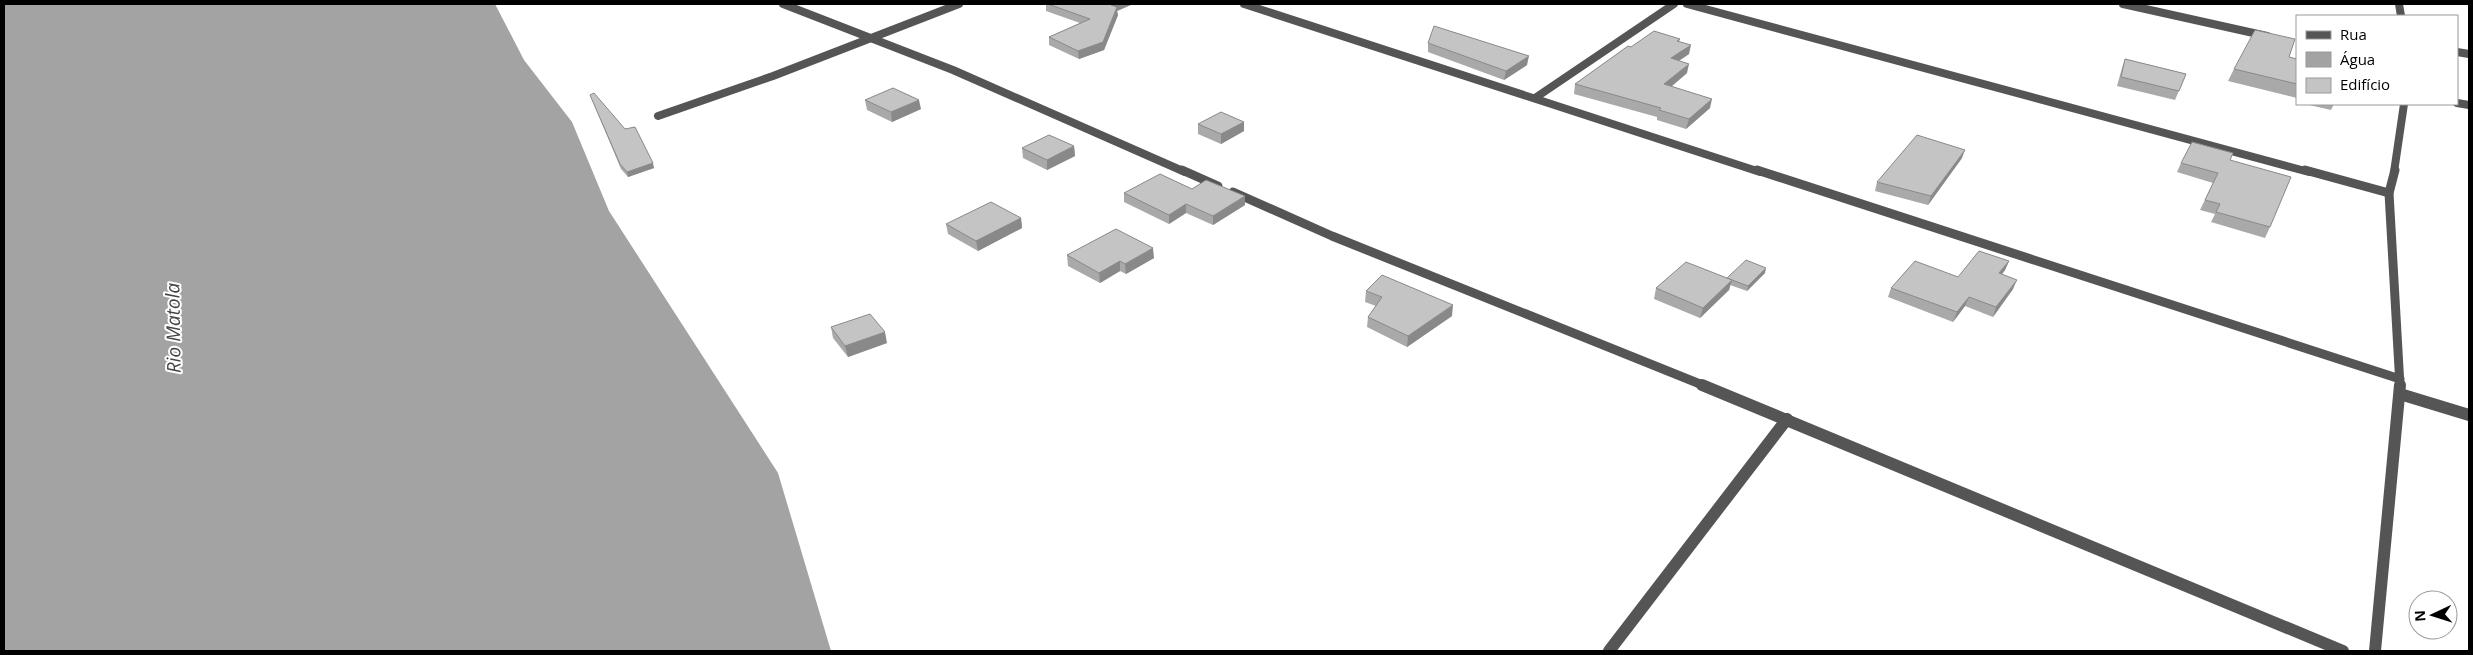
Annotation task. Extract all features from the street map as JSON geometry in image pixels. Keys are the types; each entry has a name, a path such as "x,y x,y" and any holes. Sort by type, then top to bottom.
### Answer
{"street":[{"path":"783,4 868,39 953,70 1332,236 1787,418 2343,651"},
{"path":"658,116 764,79 959,4"},
{"path":"1244,4 2400,379"},
{"path":"1535,98 1674,4"},
{"path":"1686,4 2389,193"},
{"path":"2123,4 2278,38"},
{"path":"2375,651 2400,394 2389,193 2394,174 2404,105"},
{"path":"2400,394 2469,415"},
{"path":"1609,651 1787,418"}],"water":[{"name":"Rio Matola","path":"4,4 495,4 524,60 572,122 609,211 778,473 831,651 4,651"}],"building":[{"path":"1048,4 1115,4 1111,5 1117,7 1103,42 1078,51 1049,37 1090,19"},
{"path":"1434,26 1529,56 1506,71 1428,43"},
{"path":"2255,30 2295,39 2289,57 2296,59 2296,84 2234,69"},
{"path":"1654,31 1680,39 1677,41 1691,45 1671,58 1689,64 1664,84 1712,99 1689,119 1659,110 1661,108 1575,84 1628,46 1631,47"},
{"path":"2125,59 2186,74 2179,91 2121,77"},
{"path":"893,88 919,100 891,112 865,100"},
{"path":"594,93 625,129 635,127 653,163 627,172 620,164 590,95"},
{"path":"1221,112 1244,122 1221,134 1198,124"},
{"path":"1049,135 1074,146 1047,160 1022,148"},
{"path":"1917,135 1965,150 1931,196 1877,182"},
{"path":"2192,142 2233,153 2230,160 2291,177 2270,227 2216,212 2220,204 2205,200 2218,173 2181,163"},
{"path":"1160,174 1192,189 1206,180 1245,196 1213,216 1186,204 1169,215 1124,193"},
{"path":"991,202 1021,218 976,241 946,224"},
{"path":"1116,229 1153,248 1125,264 1120,261 1099,273 1067,255"},
{"path":"1979,251 2009,261 1999,273 2017,280 1996,307 1969,297 1957,312 1891,288 1915,261 1958,277"},
{"path":"1746,260 1766,268 1748,286 1727,278"},
{"path":"1686,262 1732,280 1703,308 1656,288"},
{"path":"1382,275 1453,305 1408,336 1368,317 1382,297 1366,291"},
{"path":"870,314 885,332 845,346 831,327"}]}
